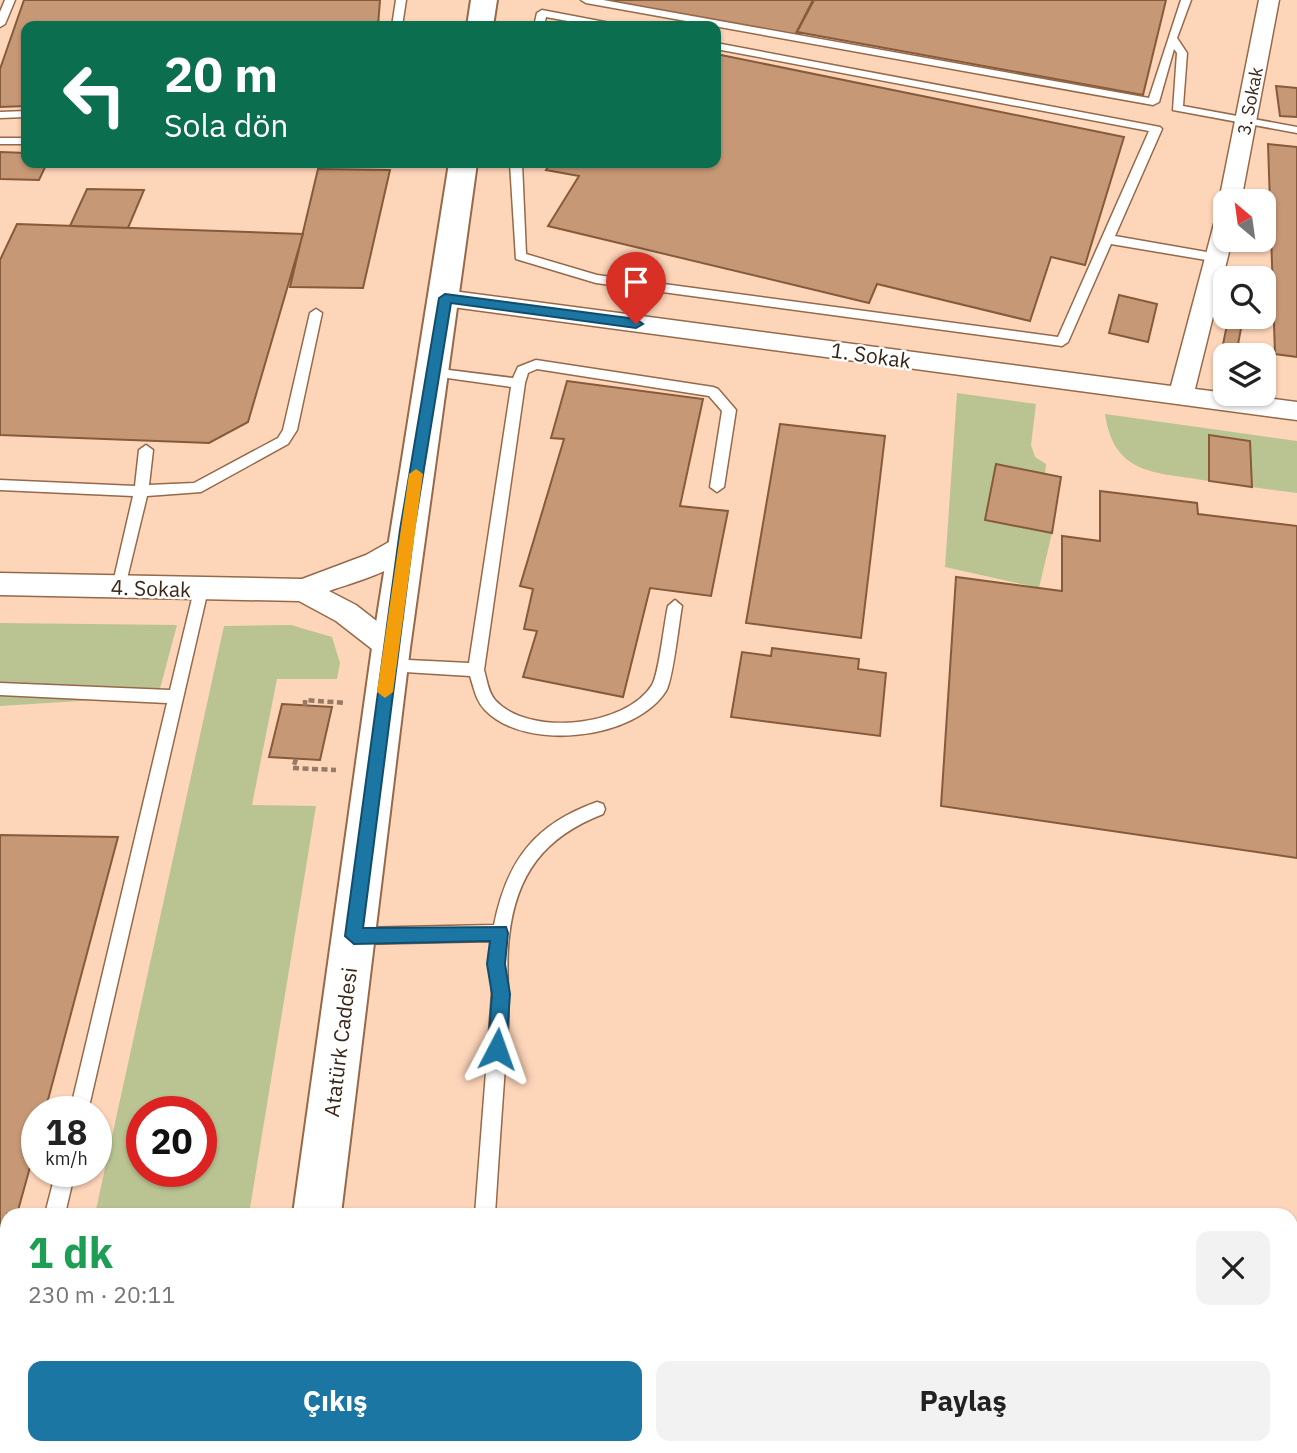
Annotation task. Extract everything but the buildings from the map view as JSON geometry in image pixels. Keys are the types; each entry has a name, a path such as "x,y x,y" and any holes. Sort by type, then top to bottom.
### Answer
{"street":[{"path":"482,21 484,0"},
{"name":"3. Sokak","path":"1232,189 1269,0"},
{"name":"Atatürk Caddesi","path":"318,1208 389,657 445,298 462,168"},
{"path":"1181,396 1219,252"},
{"name":"1. Sokak","path":"445,298 1297,411"},
{"path":"303,590 376,562 405,543"},
{"name":"4. Sokak","path":"0,584 303,590"},
{"path":"303,590 357,620 389,657"}],"lane":[{"path":"0,24 10,0"},
{"path":"398,21 401,0"},
{"path":"586,0 703,21"},
{"path":"721,24 1153,102 1186,0"},
{"path":"540,21 542,13 584,21"},
{"path":"1172,38 1182,53 1177,108 1297,130"},
{"path":"516,168 520,256 596,279 1062,342 1156,129 721,47"},
{"path":"0,115 21,114"},
{"path":"0,141 21,141"},
{"path":"1107,239 1218,258"},
{"path":"0,485 141,491 196,488 283,441 290,430 316,313"},
{"path":"675,606 660,687 620,719 593,729 565,731 512,721 488,704 476,670 518,383 523,370 536,364 713,392 729,410 717,487"},
{"path":"433,372 518,383"},
{"path":"119,587 141,491 146,450"},
{"path":"83,1096 201,590"},
{"path":"389,657 476,670"},
{"path":"0,689 176,696"},
{"path":"485,1208 501,994 496,964 499,933 510,895 537,844 561,824 580,813 597,809"},
{"path":"354,936 499,933"},
{"path":"56,1208 61,1187"}],"path":[{"path":"305,706 305,700 351,703"},
{"path":"296,759 293,768 340,770"}],"green space":[{"path":"957,393 1036,404 1031,445 1035,457 1046,464 1045,474 986,520 1052,533 1039,588 945,567"},
{"path":"1105,414 1297,441 1297,493 1252,487 1250,441 1209,481 1141,468 1128,461 1118,450 1110,435"},
{"path":"0,623 177,625 158,696 0,706"},
{"path":"291,625 332,637 340,663 337,679 277,679 252,805 316,806 250,1208 96,1208 101,1187 112,1187 112,1137 224,626"}],"slow traffic":[{"path":"385,692 416,474"}],"route":[{"path":"497,1049 501,994 496,964 499,933 354,936 407,530 445,298 636,324"}]}
